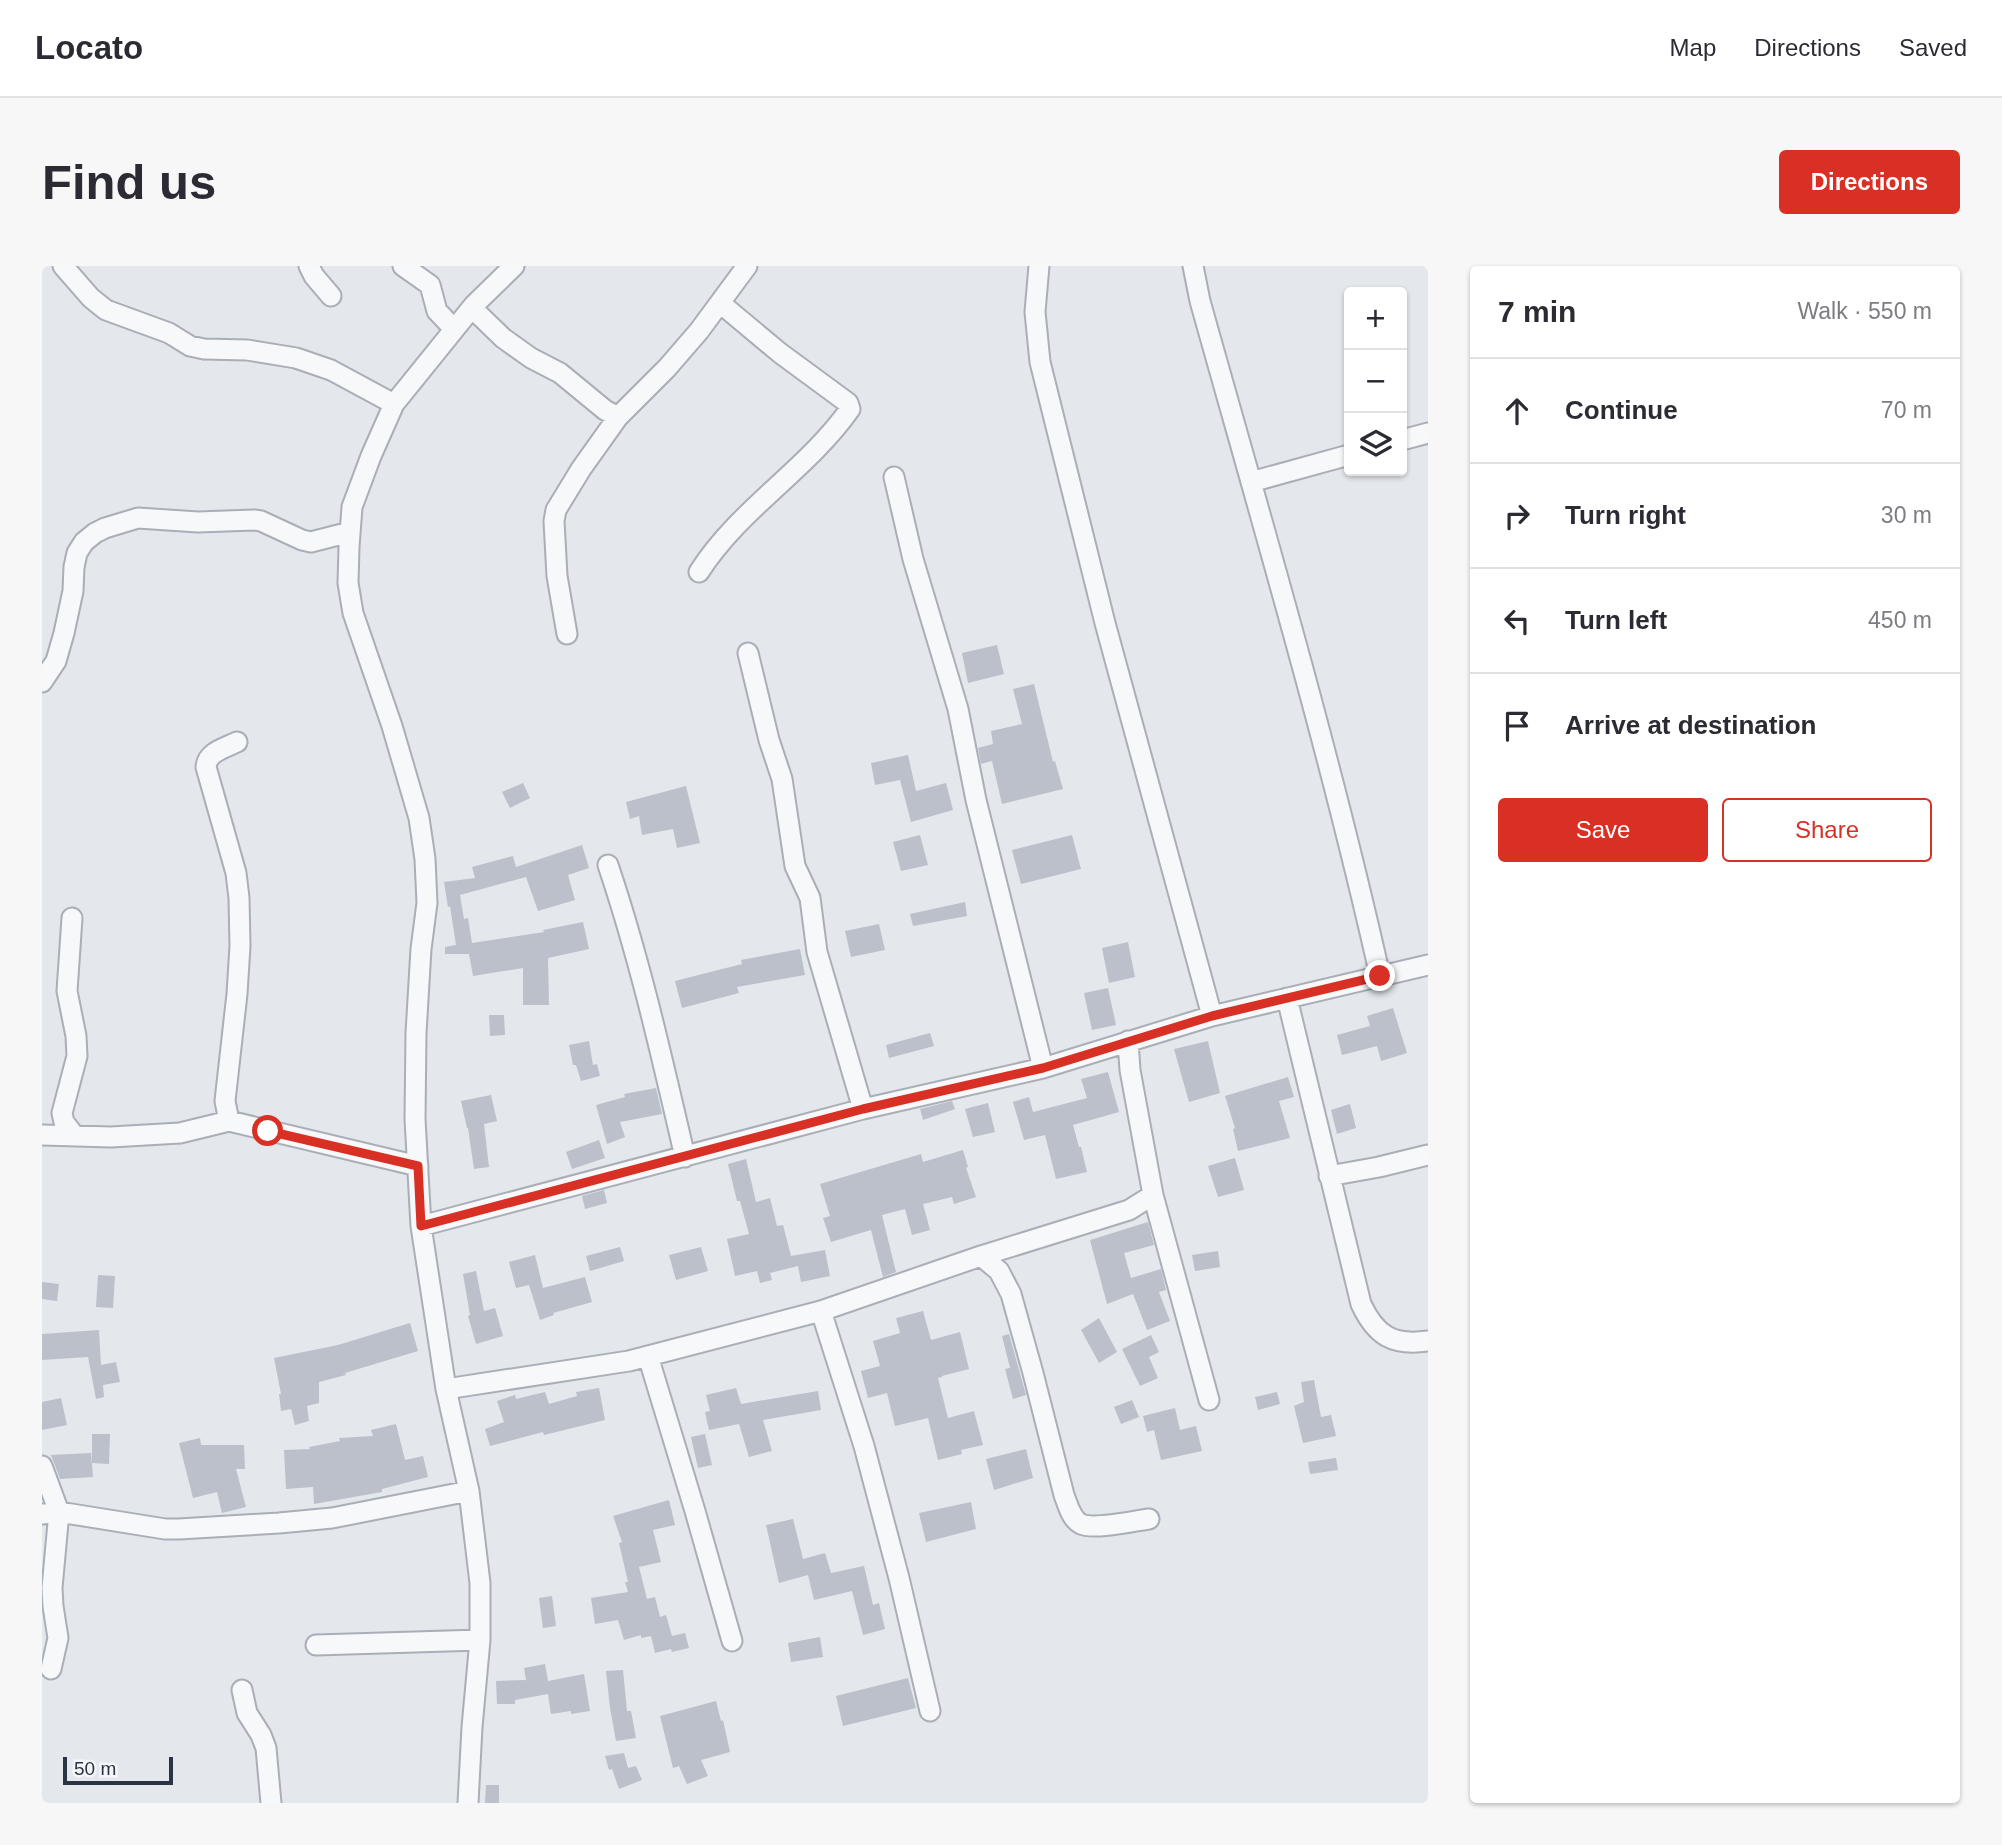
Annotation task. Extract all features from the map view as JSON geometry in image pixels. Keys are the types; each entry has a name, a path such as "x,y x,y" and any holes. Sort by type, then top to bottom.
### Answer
{"street":[{"path":"63,266 91,298 107,310 169,333 190,346 296,358 331,370 394,404"},
{"path":"309,266 331,296"},
{"path":"403,266 430,285 437,311 454,329"},
{"path":"468,1803 480,1640 480,1583 469,1491 446,1390 421,1226 415,1119 416,1034 421,949 427,903 425,859 419,818 392,726 353,613 348,583 352,508 370,456 394,404 472,308 514,266"},
{"path":"567,634 557,576 554,521 556,510 618,418 667,368 747,266"},
{"path":"1039,266 1035,312 1040,362 1105,623 1212,1016"},
{"path":"1193,266 1200,301 1313,701 1380,976"},
{"path":"699,572 729,533 810,455 850,410 848,403 780,353 720,303"},
{"path":"472,308 503,338 531,358 559,373 618,418"},
{"path":"1407,440 1427,438"},
{"path":"1251,482 1344,456"},
{"path":"894,477 913,559 958,709 976,800 1043,1068"},
{"path":"42,682 56,661 64,633 77,553 84,542 105,527 138,518 198,522 261,520 311,542 350,532"},
{"path":"748,653 769,740 782,779 795,866 810,898 817,951 863,1109"},
{"path":"229,1121 225,1101 237,994 239,898 236,873 206,761 211,755 237,742"},
{"path":"608,865 653,1018 685,1157"},
{"path":"72,918 67,991 76,1036 76,1056 62,1113 64,1122 74,1135"},
{"path":"421,1226 863,1109 1043,1068 1212,1016 1428,965"},
{"path":"1287,998 1361,1304 1368,1320 1379,1332 1395,1341 1428,1342"},
{"path":"1128,1041 1130,1070 1153,1195 1209,1400"},
{"path":"42,1135 111,1137 180,1133 229,1121 418,1166"},
{"path":"1329,1176 1428,1155"},
{"path":"446,1390 649,1356 821,1311 981,1256 1129,1210 1153,1195"},
{"path":"999,1270 1003,1249"},
{"path":"981,1256 999,1270 1011,1294 1063,1495 1071,1514 1082,1524 1102,1526 1149,1519"},
{"path":"821,1311 864,1446 900,1578 930,1711"},
{"path":"649,1356 732,1641"},
{"path":"42,1466 50,1513 53,1606 58,1638 51,1669"},
{"path":"50,1513 179,1530 331,1518 469,1491"},
{"path":"316,1644 480,1640"},
{"path":"242,1690 247,1713 266,1748 271,1803"}],"building":[{"path":"997,645 1004,674 968,683 962,653"},
{"path":"1034,684 1053,762 1055,761 1063,789 1002,804 992,761 981,764 978,748 993,744 991,731 1022,724 1013,689"},
{"path":"908,755 916,791 946,783 953,810 911,822 900,780 875,785 871,763"},
{"path":"523,783 530,798 510,808 502,792"},
{"path":"686,786 700,843 677,848 673,829 642,835 639,816 630,819 626,802"},
{"path":"920,835 928,865 901,871 893,842"},
{"path":"1072,835 1081,869 1021,884 1012,850"},
{"path":"582,845 589,868 568,875 575,900 538,911 526,877 460,895 464,919 468,918 472,943 544,932 543,930 583,922 589,949 548,958 549,1005 523,1005 523,968 473,976 469,954 445,954 445,947 456,945 444,882 475,878 472,867 513,856 516,867"},
{"path":"965,902 967,916 913,926 910,914"},
{"path":"879,924 885,950 851,957 845,931"},
{"path":"1128,942 1135,977 1109,983 1102,948"},
{"path":"800,949 805,975 737,987 739,993 682,1008 675,981 742,964 741,960"},
{"path":"1108,988 1116,1025 1092,1030 1084,993"},
{"path":"1393,1008 1407,1053 1381,1061 1377,1046 1342,1055 1337,1035 1370,1026 1367,1016"},
{"path":"489,1015 504,1015 505,1035 490,1036"},
{"path":"930,1033 934,1046 889,1058 886,1045"},
{"path":"589,1041 593,1065 597,1064 600,1076 581,1081 576,1065 573,1065 569,1045"},
{"path":"1208,1041 1220,1093 1189,1102 1174,1049"},
{"path":"1108,1072 1119,1112 1073,1125 1087,1172 1056,1179 1045,1135 1024,1140 1013,1102 1029,1097 1033,1112 1087,1098 1081,1079"},
{"path":"1288,1077 1294,1097 1279,1101 1290,1138 1238,1151 1233,1129 1235,1128 1225,1096"},
{"path":"656,1088 662,1114 620,1122 625,1137 607,1144 596,1105 625,1097 624,1094"},
{"path":"491,1095 497,1121 484,1124 489,1167 474,1169 461,1101"},
{"path":"952,1101 955,1109 923,1120 920,1109"},
{"path":"988,1103 995,1132 973,1137 965,1109"},
{"path":"1350,1104 1356,1128 1337,1134 1331,1110"},
{"path":"599,1140 605,1158 572,1169 566,1152"},
{"path":"963,1150 976,1197 954,1204 952,1197 923,1204 930,1230 912,1235 905,1209 882,1215 896,1272 883,1277 871,1230 831,1242 823,1218 830,1216 820,1184 921,1154 923,1162"},
{"path":"1235,1158 1244,1190 1218,1197 1208,1166"},
{"path":"746,1159 756,1202 770,1198 777,1226 783,1225 791,1256 825,1250 830,1276 801,1282 798,1266 770,1273 772,1280 760,1283 757,1271 735,1276 727,1239 749,1234 728,1164"},
{"path":"604,1190 607,1203 585,1209 582,1196"},
{"path":"1148,1222 1154,1245 1124,1253 1131,1278 1161,1269 1166,1290 1159,1292 1170,1321 1147,1330 1133,1294 1107,1304 1090,1240"},
{"path":"620,1247 624,1261 590,1271 586,1256"},
{"path":"701,1247 708,1271 676,1280 669,1255"},
{"path":"1218,1251 1220,1267 1195,1271 1192,1255"},
{"path":"535,1255 543,1288 585,1277 592,1302 553,1313 554,1315 540,1320 529,1285 516,1288 509,1262"},
{"path":"476,1271 484,1311 495,1308 503,1336 476,1344 468,1316 470,1315 463,1274"},
{"path":"98,1275 115,1276 113,1308 96,1307"},
{"path":"42,1282 59,1284 57,1301 42,1299"},
{"path":"923,1311 931,1340 960,1332 969,1369 938,1378 948,1418 974,1411 983,1445 961,1450 962,1454 938,1460 928,1418 895,1426 887,1393 868,1398 861,1371 880,1366 873,1341 900,1333 896,1318"},
{"path":"1099,1318 1117,1352 1099,1363 1081,1330"},
{"path":"410,1323 418,1351 319,1382 319,1403 307,1406 309,1421 295,1425 291,1409 281,1411 281,1394 274,1358 338,1345"},
{"path":"99,1330 101,1365 116,1362 120,1382 103,1385 104,1397 96,1399 88,1357 42,1360 42,1334"},
{"path":"1009,1334 1026,1395 1013,1399 1005,1369 1010,1368 1002,1336"},
{"path":"1151,1335 1159,1352 1149,1357 1158,1378 1140,1386 1122,1349"},
{"path":"1314,1380 1321,1417 1331,1415 1336,1436 1303,1443 1294,1406 1304,1402 1301,1382"},
{"path":"599,1388 605,1420 490,1446 485,1429 504,1422 497,1401 515,1395 516,1399 545,1392 549,1404 577,1396 576,1392"},
{"path":"736,1388 741,1404 818,1391 821,1410 763,1420 772,1451 749,1457 739,1424 709,1430 705,1412 710,1411 706,1395"},
{"path":"1277,1392 1280,1404 1258,1410 1255,1397"},
{"path":"61,1398 67,1425 42,1430 42,1402"},
{"path":"1132,1400 1139,1417 1121,1424 1114,1407"},
{"path":"1175,1408 1180,1430 1196,1426 1202,1451 1161,1460 1154,1430 1147,1432 1143,1416"},
{"path":"396,1424 405,1460 423,1456 428,1477 382,1489 382,1492 314,1504 313,1487 286,1489 284,1450 310,1449 309,1447 340,1441 339,1438 373,1436 371,1430"},
{"path":"92,1434 110,1434 109,1464 92,1463"},
{"path":"705,1434 712,1465 698,1468 691,1437"},
{"path":"200,1438 201,1445 244,1445 245,1469 236,1469 246,1507 222,1513 217,1492 193,1498 179,1443"},
{"path":"1026,1449 1033,1478 994,1490 986,1459"},
{"path":"91,1453 93,1477 60,1479 51,1455"},
{"path":"1336,1458 1338,1470 1310,1474 1308,1462"},
{"path":"669,1500 675,1525 653,1530 661,1562 639,1567 647,1599 655,1597 660,1617 666,1615 672,1636 685,1633 689,1648 655,1653 651,1636 641,1638 641,1635 624,1640 618,1620 595,1624 591,1598 628,1592 619,1543 622,1542 613,1516"},
{"path":"971,1502 976,1529 926,1542 919,1513"},
{"path":"793,1519 803,1559 825,1553 831,1573 864,1566 873,1605 879,1603 885,1629 863,1635 852,1591 814,1600 808,1575 779,1583 766,1525"},
{"path":"552,1596 556,1626 543,1628 539,1598"},
{"path":"820,1637 823,1657 791,1662 788,1643"},
{"path":"545,1664 548,1681 584,1674 590,1711 551,1714 548,1694 515,1700 515,1704 497,1704 496,1681 526,1680 524,1668"},
{"path":"623,1670 627,1711 631,1711 636,1738 616,1741 606,1671"},
{"path":"908,1678 916,1708 843,1726 836,1696"},
{"path":"716,1701 730,1752 701,1760 708,1776 687,1784 679,1766 673,1768 660,1716"},
{"path":"624,1753 628,1768 636,1766 642,1780 619,1789 605,1756"},
{"path":"486,1785 499,1785 499,1803 485,1803"}],"route":[{"path":"268,1131 418,1166 421,1226 863,1109 1043,1068 1212,1016 1380,976"}]}
